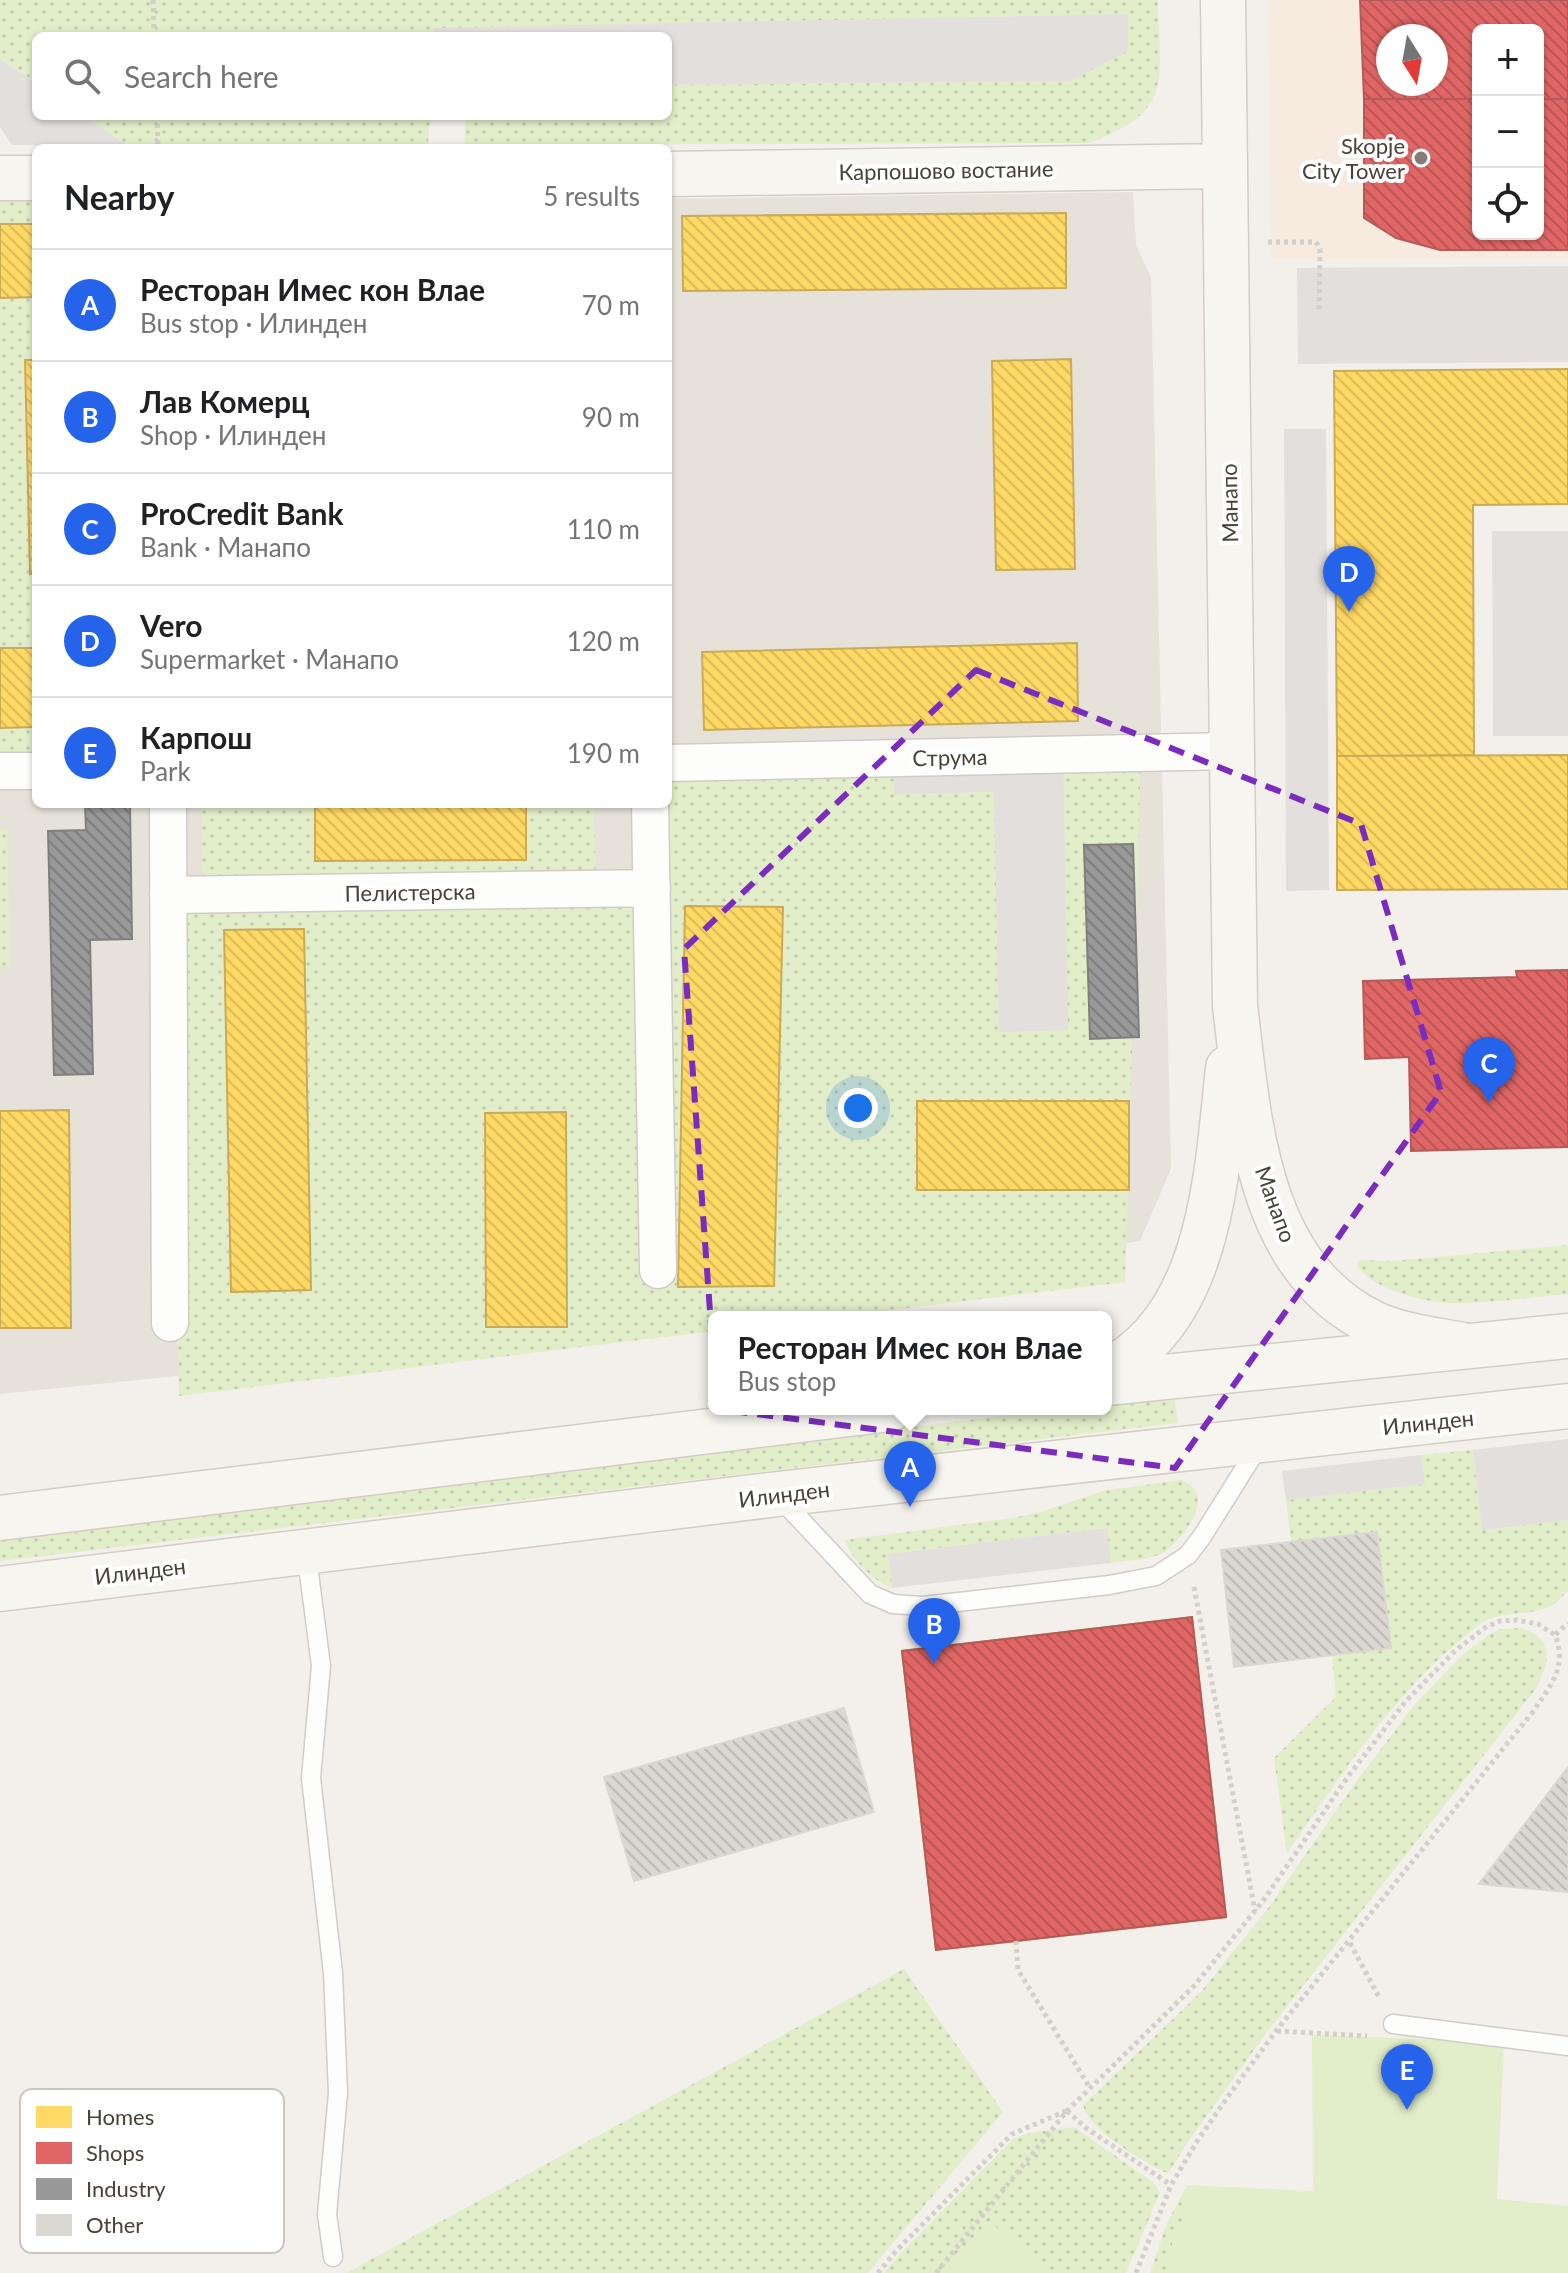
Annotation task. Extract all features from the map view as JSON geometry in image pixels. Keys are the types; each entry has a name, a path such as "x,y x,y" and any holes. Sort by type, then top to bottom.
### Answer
{"street":[{"name":"Манапо","path":"1112,1368 1148,1341 1179,1302 1192,1273 1216,1165 1235,1006 1223,0"},
{"name":"Карпошово востание","path":"672,174 1225,166"},
{"path":"0,178 32,178"},
{"name":"Струма","path":"672,763 1232,751"},
{"path":"0,771 32,771"},
{"path":"168,808 170,1323"},
{"path":"650,808 658,1270"},
{"name":"Пелистерска","path":"168,895 652,888"},
{"name":"Манапо","path":"1235,1006 1256,1147 1272,1206 1295,1253 1330,1295 1373,1323 1398,1333 1463,1345"},
{"path":"1112,1382 1568,1336"},
{"name":"Илинден","path":"0,1589 778,1494 1568,1406"},
{"path":"0,1518 841,1415"}],"lane":[{"path":"778,1494 870,1594 880,1601 906,1607 1136,1581 1156,1576 1188,1555 1262,1440"},
{"path":"306,1550 321,1666 311,1778 335,2003 338,2093 327,2214 333,2257"},
{"path":"1393,2024 1568,2046"}],"path":[{"path":"153,0 154,32"},
{"path":"157,120 158,144"},
{"path":"1268,242 1316,242 1320,249 1319,311"},
{"path":"1188,1555 1255,1911"},
{"path":"936,2273 1067,2111 1194,1986 1255,1911 1347,1778 1406,1701 1455,1651 1486,1627 1500,1621 1538,1624 1555,1635 1560,1646 1562,1662 1557,1675 1532,1713 1350,1943 1276,2031 1198,2140 1171,2185 1136,2273"},
{"path":"1555,1635 1568,1623"},
{"path":"1016,1941 1018,1970 1090,2088"},
{"path":"1276,2031 1401,2038 1350,1943"},
{"path":"1067,2111 1086,2128 1171,2185"},
{"path":"878,2273 1012,2134 1067,2111"}],"highlighted area":[{"path":"976,670 1361,824 1441,1092 1175,1468 717,1409 684,949"}],"shaded area":[{"path":"1268,0 1568,0 1568,259 1271,259"},
{"path":"1128,14 1128,51 1070,81 672,85 672,32 433,32 433,28"},
{"path":"0,59 32,80 32,120 90,120 126,144 12,145 0,127"},
{"path":"1133,192 1136,245 1151,277 1171,1169 1140,1241 550,1338 0,1394 0,211 32,210 32,808 672,808 672,199"},
{"path":"1568,266 1568,362 1298,364 1297,268"},
{"path":"1284,429 1326,429 1329,890 1286,891"},
{"path":"1492,531 1568,531 1568,736 1493,736"},
{"path":"1063,755 1068,1030 999,1032 994,792 894,794 894,758"},
{"path":"1568,1439 1568,1520 1482,1530 1473,1450"},
{"path":"1421,1455 1425,1484 1286,1500 1282,1471"},
{"path":"1107,1528 1111,1563 892,1588 888,1554"}],"green space":[{"path":"0,0 1158,0 1160,72 1149,105 1137,118 1089,143 464,144 466,120 672,120 672,85 1070,81 1128,14 433,29 433,32 32,32 32,80 0,59"},
{"path":"90,120 430,120 428,144 126,144"},
{"path":"0,178 32,178 32,771 0,771"},
{"path":"1141,753 1125,1282 883,1311 708,1311 708,1332 179,1396 168,895 652,888 667,808 672,808 672,763"},
{"path":"202,808 594,808 596,877 202,883"},
{"path":"0,829 7,829 10,966 0,967"},
{"path":"1568,1245 1568,1294 1494,1301 1450,1303 1413,1297 1385,1287 1363,1273 1356,1264 1359,1260 1394,1261"},
{"path":"1174,1395 1178,1423 0,1561 0,1538 1010,1415 1112,1415 1112,1402"},
{"path":"1473,1450 1482,1530 1568,1520 1568,1591 1549,1607 1487,1620 1450,1649 1374,1731 1287,1854 1274,1758 1336,1697 1332,1656 1391,1648 1377,1532 1291,1542 1286,1500 1424,1484 1421,1455"},
{"path":"1181,1480 1192,1486 1197,1494 1195,1514 1175,1543 1161,1554 1147,1558 1111,1563 1106,1528 889,1554 892,1588 864,1569 844,1540 1012,1518 1041,1512 1102,1491"},
{"path":"1521,1628 1540,1639 1547,1653 1544,1671 1535,1690 1267,2032 1170,2171 1167,2173 1145,2162 1106,2134 1087,2114 1083,2105 1200,1993 1269,1907 1355,1783 1415,1704 1463,1654 1490,1634 1500,1629"},
{"path":"904,1969 1003,2112 868,2273 346,2273"},
{"path":"1312,2035 1504,2042 1497,2199 1568,2206 1568,2273 1168,2273 1173,2240 1186,2214 1187,2185 1313,2191"},
{"path":"1074,2127 1153,2182 1160,2193 1126,2273 884,2273 1014,2138"},
{"path":"1187,2185 1186,2214 1173,2240 1168,2273 1150,2273 1166,2225"},
{"path":"989,2221 1051,2273 947,2273"}],"building: Homes":[{"path":"1066,213 1066,288 683,291 682,216"},
{"path":"0,224 32,224 32,297 0,298"},
{"path":"1071,359 1075,569 996,570 992,361"},
{"path":"25,360 32,360 30,574"},
{"path":"1568,369 1568,504 1473,505 1474,755 1337,756 1334,371"},
{"path":"1077,643 1078,721 704,730 702,652"},
{"path":"0,648 32,648 32,727 0,728"},
{"path":"1568,755 1568,889 1337,890 1337,756"},
{"path":"315,808 526,808 526,860 315,861"},
{"path":"685,906 783,907 774,1286 678,1287"},
{"path":"304,929 311,1290 231,1292 224,930"},
{"path":"917,1101 1129,1101 1129,1190 917,1190"},
{"path":"69,1110 71,1328 0,1328 0,1111"},
{"path":"566,1112 567,1327 486,1327 485,1113"},
{"path":"1192,1617 1226,1917 936,1950 902,1651","holes":["1093,1695 1097,1728 1131,1724 1134,1751 1071,1759 1075,1789 1095,1787 1104,1863 1030,1871 1028,1848 996,1852 979,1708"]}],"building: Shops":[{"path":"1360,0 1568,0 1568,99 1544,99 1544,24 1472,24 1472,99 1364,99"},
{"name":"Skopje City Tower","path":"1364,99 1472,99 1472,240 1544,240 1544,99 1568,99 1568,250 1440,250 1396,238 1364,218"},
{"path":"1568,970 1568,1147 1411,1151 1409,1057 1365,1059 1363,981 1517,977 1516,971"},
{"path":"1192,1617 1226,1917 936,1950 902,1651"}],"building: Industry":[{"path":"85,808 130,808 132,939 90,940 93,1074 54,1075 48,831 86,830"},
{"path":"1133,844 1139,1037 1090,1039 1084,845"}],"building: Other":[{"path":"1377,1532 1391,1648 1234,1667 1221,1550"},
{"path":"844,1708 874,1812 634,1881 604,1777"},
{"path":"1568,1767 1568,1892 1479,1884"}],"place":[{"name":"Skopje City Tower","path":"1421,158"},
{"name":"Vero","path":"1349,612"},
{"name":"ProCredit Bank","path":"1489,1103"},
{"name":"Ресторан Имес кон Влае","path":"910,1507"},
{"name":"Лав Комерц","path":"934,1664"},
{"name":"Карпош","path":"1407,2110"}]}
